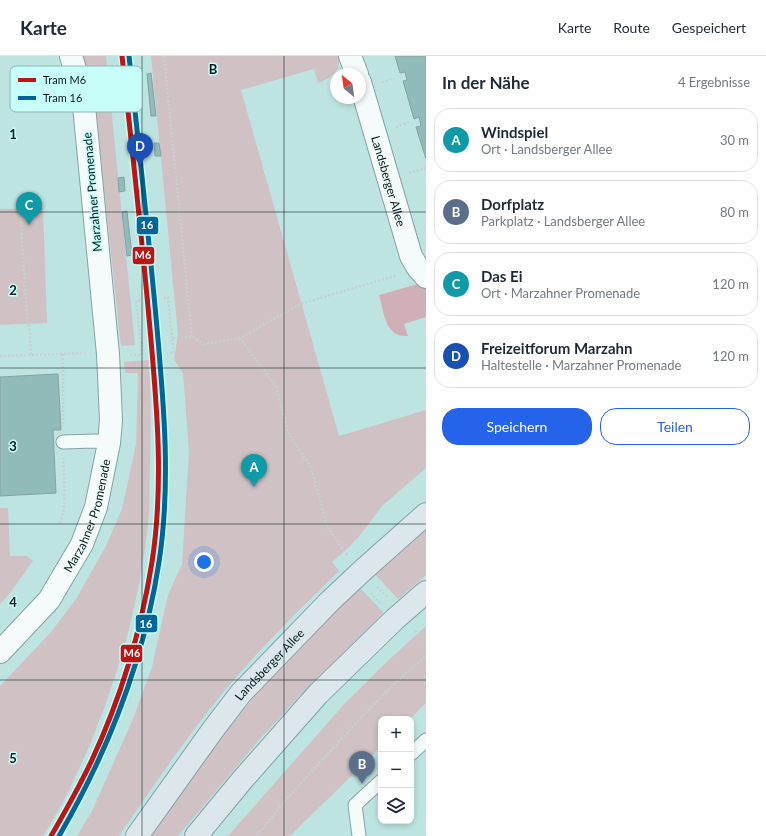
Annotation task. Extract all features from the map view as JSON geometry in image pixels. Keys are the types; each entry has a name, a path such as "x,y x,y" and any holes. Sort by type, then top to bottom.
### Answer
{"main road":[{"name":"Landsberger Allee","path":"137,836 241,693 329,602 426,514"},
{"path":"196,836 243,779 318,694 426,592"}],"street":[{"name":"Marzahner Promenade","path":"71,56 74,66"},
{"path":"350,56 355,68"},
{"name":"Landsberger Allee","path":"366,102 411,256 422,272"},
{"name":"Marzahner Promenade","path":"0,652 48,600 82,544 96,508 109,443 110,420 108,354 85,112"}],"lane":[{"path":"63,442 95,441 109,443"},
{"path":"413,752 426,740"},
{"path":"359,836 355,805 378,784"}],"path":[{"path":"164,56 192,337"},
{"path":"20,209 31,355"},
{"path":"172,338 192,337 204,344 240,338 300,304 370,284 422,272"},
{"path":"164,298 168,298 174,353 170,353"},
{"path":"141,343 136,301 142,300"},
{"path":"240,338 276,387 288,433 311,466 327,526 347,556"},
{"path":"0,356 94,353 108,354"},
{"path":"374,583 388,599"},
{"path":"367,589 382,605"},
{"path":"412,628 426,642"},
{"path":"257,836 281,804 364,714 411,668 426,656"}],"shaded area":[{"path":"80,56 106,56 107,66 83,66"},
{"path":"151,56 339,56 337,68 330,68 330,77 318,83 314,69 241,90 339,436 426,410 426,468 382,506 361,534 332,562 339,571 264,646 222,694 182,746 119,836 77,836 92,811 133,719 152,667 168,595 182,564 189,452 183,373 174,360 178,334"},
{"path":"112,112 135,345 121,346 96,113"},
{"path":"43,208 47,323 0,325 0,209"},
{"path":"418,284 426,288 426,317 404,324 408,336 400,336 394,333 387,323 379,295"},
{"path":"149,360 151,426 149,514 146,543 129,630 112,687 91,742 75,778 43,836 0,836 0,686 51,632 76,599 106,546 122,509 136,444 138,373 125,373 124,362"},
{"path":"0,508 8,508 10,556 27,556 33,561 10,593 0,604"},
{"path":"426,527 426,575 398,599 374,573"},
{"path":"359,587 384,613 309,686 259,740 178,836 150,836 219,740 264,685 299,647"},
{"path":"426,626 426,703 413,716 378,716 378,750 290,836 228,836 347,701"}],"building":[{"path":"395,56 426,56 426,159 416,127 421,126 419,117 414,119 403,81 407,80 405,72 400,73"},
{"path":"151,73 156,116 151,116 147,74"},
{"path":"154,143 159,143 161,156 155,156"},
{"path":"124,177 125,191 119,192 118,178"},
{"path":"127,211 132,255 127,256 122,212"},
{"path":"58,374 61,430 53,430 56,493 0,496 0,377"}],"tram line":[{"name":"M6","path":"122,56 123,66"},
{"name":"16","path":"129,56 130,66"},
{"name":"M6","path":"51,836 91,762 121,689 142,613 156,533 158,504 157,416 147,295 128,112"},
{"name":"16","path":"59,836 94,771 122,704 144,634 159,562 163,533 165,504 164,416 151,260 135,112"}],"place":[{"name":"Freizeitforum Marzahn","path":"140,166"},
{"name":"Das Ei","path":"29,225"},
{"name":"Windspiel","path":"254,487"},
{"name":"Dorfplatz","path":"362,784"}]}
